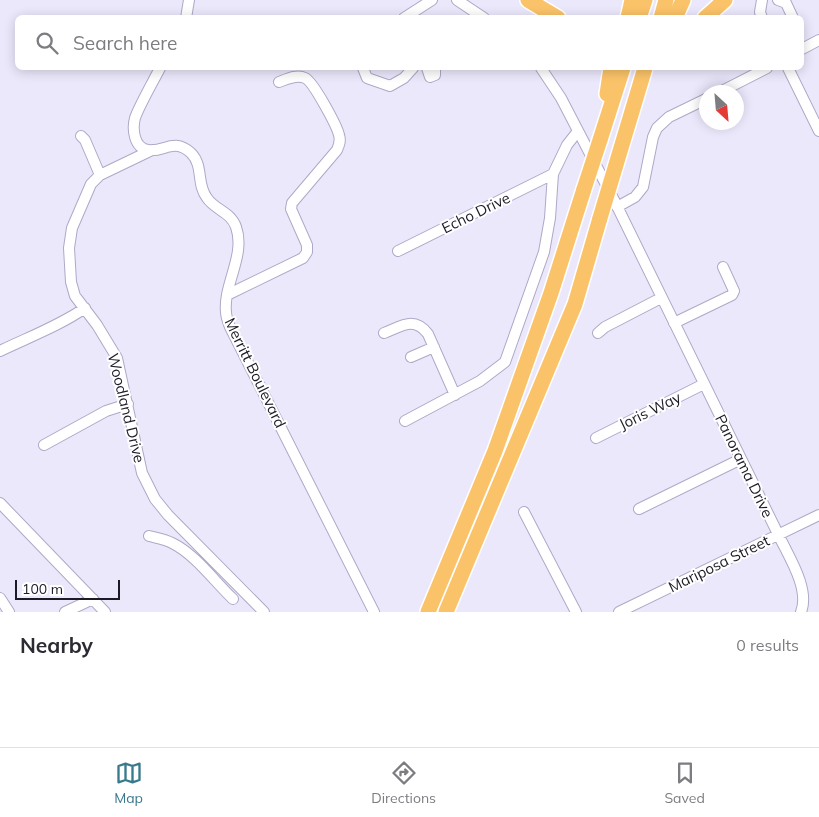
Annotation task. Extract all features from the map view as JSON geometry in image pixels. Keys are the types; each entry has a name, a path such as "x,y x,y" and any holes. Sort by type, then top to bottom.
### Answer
{"highway":[{"path":"528,0 553,15"},
{"path":"621,0 621,15"},
{"path":"629,15 632,0"},
{"path":"640,15 645,0"},
{"path":"662,15 666,0"},
{"path":"676,15 683,0"},
{"path":"709,15 724,2"},
{"path":"600,140 611,70"},
{"path":"600,140 616,70"},
{"path":"428,612 495,451 551,293 622,70"},
{"path":"446,612 575,304 644,70"},
{"path":"631,112 651,70"}],"street":[{"path":"186,15 189,0"},
{"path":"457,0 480,15"},
{"path":"761,15 762,0"},
{"path":"778,0 786,4 792,15"},
{"path":"409,15 428,3"},
{"path":"416,15 428,3"},
{"path":"804,48 819,40"},
{"path":"152,150 139,146 134,135 135,119 159,70"},
{"path":"364,70 367,78 390,86 404,78 411,70"},
{"path":"428,70 430,77 434,75 435,70"},
{"name":"Panorama Drive","path":"541,70 561,98 617,207 779,536 802,588 804,599 801,612"},
{"path":"734,85 763,70"},
{"path":"789,70 819,132"},
{"path":"227,295 303,258 307,252 307,245 291,209 292,203 337,150 340,143 340,136 309,80 304,76 296,76 279,82"},
{"path":"617,207 635,197 643,187 653,137 657,128 669,117 699,102"},
{"path":"405,421 480,381 505,362 544,252 550,218 554,174 567,145 578,131"},
{"path":"81,136 85,140 100,175"},
{"name":"Merritt Boulevard","path":"152,150 174,146 189,152 198,164 200,184 206,198 227,214 234,222 237,232 237,251 234,271 227,295 226,312 230,327 374,612"},
{"name":"Woodland Drive","path":"152,150 100,175 91,184 72,228 69,248 71,282 75,296 85,308 117,358 142,473 155,499 168,515 264,612"},
{"name":"Echo Drive","path":"398,251 554,174"},
{"path":"674,323 732,295 734,290 723,267"},
{"path":"598,333 605,327 661,298"},
{"path":"0,351 56,324 67,321 85,308"},
{"path":"384,333 410,323 421,326 428,334 455,395"},
{"path":"411,357 434,347"},
{"name":"Joris Way","path":"596,438 704,384"},
{"path":"44,445 106,411 128,404"},
{"path":"639,509 741,460"},
{"path":"0,503 105,612"},
{"path":"524,512 576,612"},
{"name":"Mariposa Street","path":"619,612 819,515"},
{"path":"149,536 170,541 177,545 233,599"},
{"path":"0,598 9,612"},
{"path":"65,612 93,599"}]}
